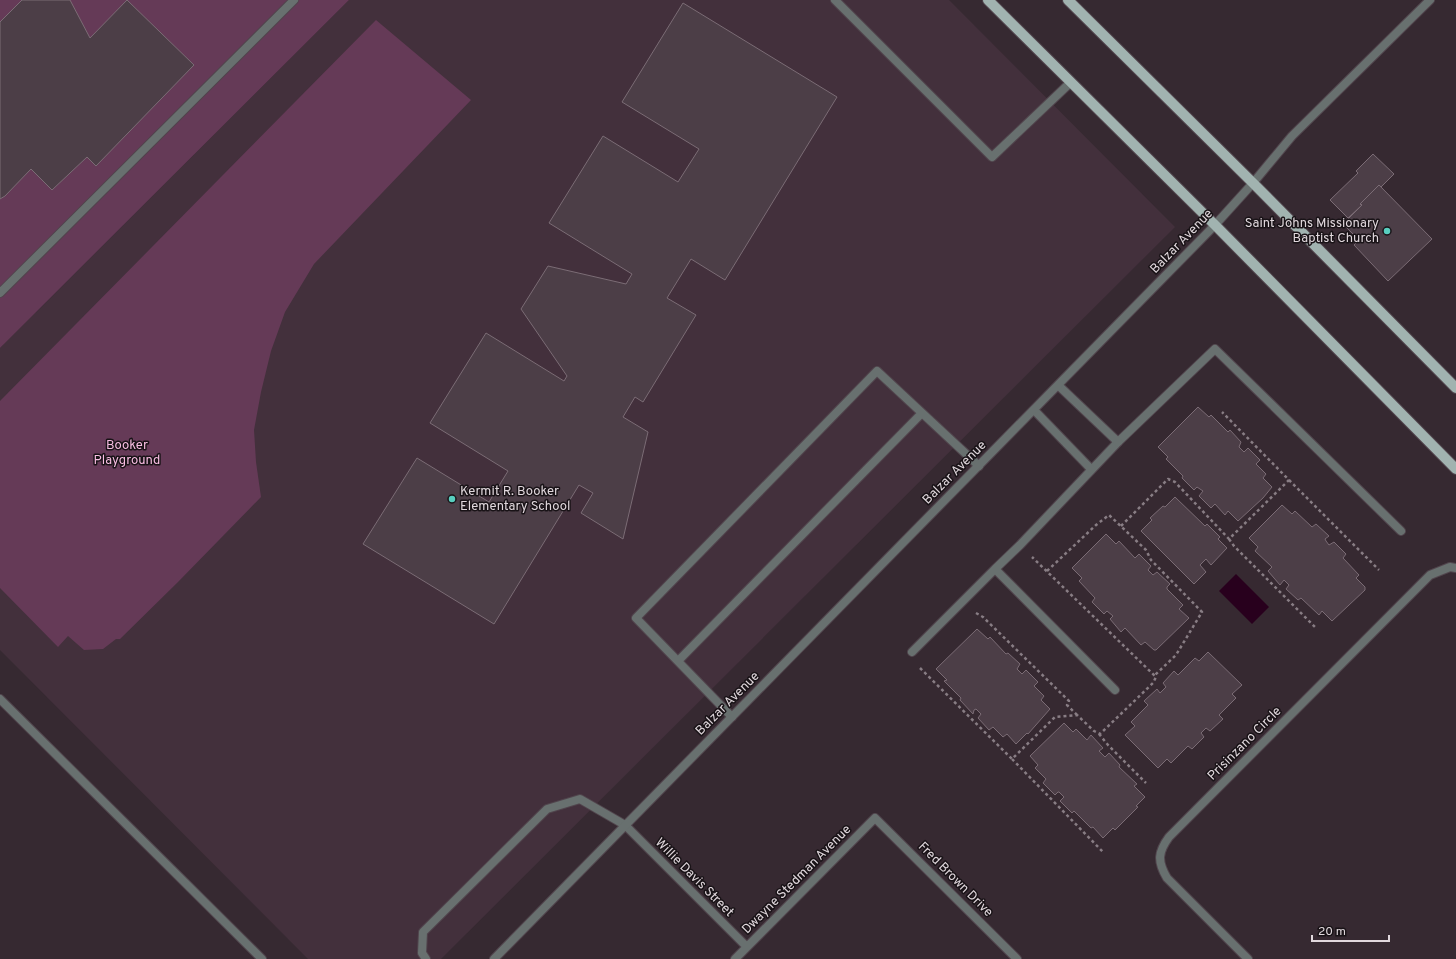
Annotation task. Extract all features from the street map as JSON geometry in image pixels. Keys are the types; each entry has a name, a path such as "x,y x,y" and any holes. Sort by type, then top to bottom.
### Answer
{"main road":[{"path":"988,0 1215,225 1456,469"},
{"path":"1068,0 1254,183 1456,388"}],"street":[{"path":"0,293 294,0"},
{"path":"835,0 992,157 1071,82"},
{"name":"Balzar Avenue","path":"494,959 1215,225 1254,183 1292,136 1430,0"},
{"path":"912,652 1020,545 1118,442 1215,349 1401,531"},
{"path":"732,716 636,618 877,371 979,466"},
{"path":"1058,386 1118,442"},
{"path":"1034,410 1091,469"},
{"path":"678,661 922,413"},
{"name":"Prisinzano Circle","path":"1248,959 1167,878 1161,864 1160,855 1162,848 1169,837 1430,575 1450,567 1456,568"},
{"path":"995,569 1115,690"},
{"path":"0,699 262,959"},
{"name":"Willie Davis Street","path":"426,959 422,953 423,932 546,809 580,799 626,825 747,947"},
{"name":"Dwayne Stedman Avenue","path":"735,959 876,818"},
{"name":"Fred Brown Drive","path":"876,818 1017,959"}],"path":[{"path":"1222,412 1380,570"},
{"path":"1121,526 1168,479 1175,482 1230,539 1234,546 1315,628"},
{"path":"1230,539 1289,480"},
{"path":"1047,571 1096,525 1109,515 1146,550 1151,560 1202,612 1176,655 1154,676"},
{"path":"1020,545 1156,677 1153,683 1099,734"},
{"path":"975,612 983,617 1069,701 1067,705 1099,734 1108,746 1146,783"},
{"path":"925,662 919,668 1006,755 1012,759 1103,852"},
{"path":"1012,759 1055,717 1077,715"}],"shaded area":[{"name":"Kermit R. Booker Elementary School","path":"349,0 949,0 1175,227 441,959 308,959 0,650 0,348"},
{"path":"1236,574 1269,607 1252,624 1219,591"}],"green space":[{"path":"0,0 349,0 0,348"},
{"name":"Booker Playground","path":"376,20 471,100 314,264 285,312 271,351 254,430 256,462 261,497 120,639 116,639 103,649 84,650 68,636 58,647 0,588 0,401"}],"building":[{"path":"22,0 70,0 90,38 127,0 194,65 96,166 87,157 52,190 31,169 5,196 0,199 0,22"},
{"path":"683,3 837,97 725,280 691,259 667,298 696,315 643,402 635,397 623,417 648,432 623,539 581,513 593,493 579,485 494,624 363,544 417,458 489,502 508,471 430,423 486,333 564,381 567,376 521,309 548,266 626,284 632,274 549,223 603,136 678,182 699,149 622,102"},
{"path":"1373,154 1394,174 1381,187 1379,185 1360,204 1362,205 1348,218 1330,200 1358,173 1356,171"},
{"name":"Saint Johns Missionary Baptist Church","path":"1379,185 1432,239 1388,281 1354,245 1359,240 1343,224"},
{"path":"1198,407 1209,417 1211,415 1228,432 1230,430 1241,442 1239,447 1244,452 1248,448 1260,460 1256,464 1266,474 1263,478 1272,487 1263,498 1238,521 1228,511 1225,515 1215,504 1211,508 1199,496 1203,491 1197,487 1194,490 1182,478 1183,476 1166,459 1168,457 1158,447"},
{"path":"1175,497 1205,526 1207,524 1220,537 1218,539 1227,548 1211,565 1206,559 1200,565 1206,572 1194,584 1141,531 1152,520 1150,518 1163,506 1165,507"},
{"path":"1282,505 1292,514 1295,511 1312,527 1316,524 1329,536 1325,539 1326,541 1329,545 1334,542 1346,554 1343,558 1359,575 1356,578 1365,587 1365,590 1332,621 1322,611 1319,615 1301,598 1298,600 1286,589 1289,585 1284,580 1280,585 1268,571 1272,567 1255,551 1258,547 1249,538"},
{"path":"1106,534 1116,544 1119,541 1135,558 1139,554 1151,566 1148,570 1153,575 1157,572 1170,584 1167,589 1183,605 1179,609 1189,618 1156,650 1145,642 1141,645 1125,628 1121,632 1110,619 1113,616 1107,611 1104,614 1092,602 1095,598 1079,581 1082,578 1072,568"},
{"path":"977,629 988,639 990,637 1006,654 1008,653 1020,664 1017,669 1022,674 1026,670 1038,682 1034,686 1044,696 1041,700 1050,709 1028,734 1027,733 1016,744 1007,734 1003,737 993,727 989,730 978,718 981,714 976,709 974,710 973,714 960,700 961,698 944,681 947,680 936,669"},
{"path":"1208,652 1242,685 1232,694 1236,698 1219,715 1223,719 1210,731 1206,728 1201,733 1204,737 1192,749 1188,746 1171,763 1167,759 1158,768 1125,735 1135,726 1131,722 1148,705 1144,701 1157,689 1160,693 1166,687 1163,683 1174,671 1178,675 1195,658 1199,661"},
{"path":"1064,723 1073,732 1076,729 1087,740 1091,735 1103,748 1099,751 1105,757 1109,753 1120,765 1119,767 1137,784 1134,786 1145,797 1136,806 1138,807 1115,830 1113,828 1103,838 1093,827 1091,828 1074,811 1072,813 1060,801 1064,797 1059,792 1055,795 1043,783 1046,779 1035,768 1038,765 1030,756"}],"place":[{"name":"Saint Johns Missionary Baptist Church","path":"1387,231"},
{"name":"Kermit R. Booker Elementary School","path":"452,499"}]}
